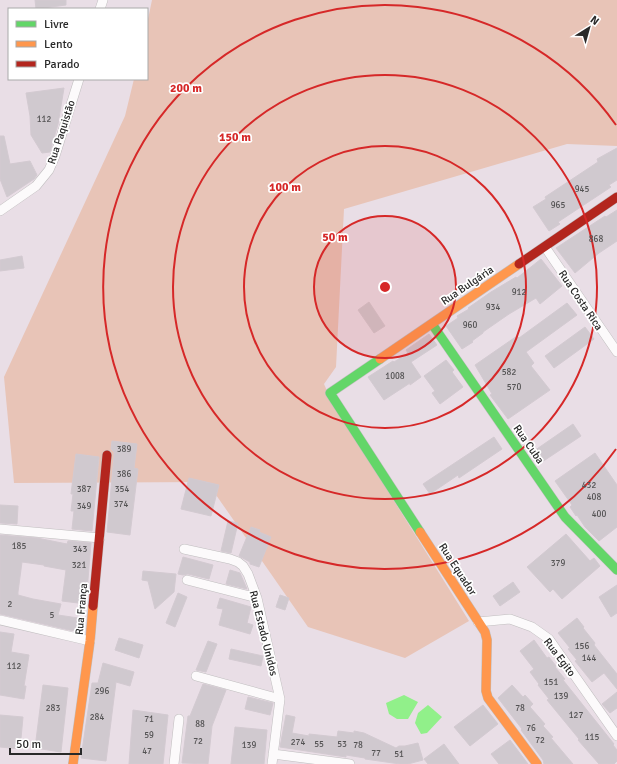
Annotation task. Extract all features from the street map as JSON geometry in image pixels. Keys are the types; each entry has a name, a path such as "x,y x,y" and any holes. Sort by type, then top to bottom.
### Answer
{"street":[{"name":"Rua Paquistão","path":"0,211 36,186 49,170 55,156 79,80"},
{"name":"Rua Bulgária","path":"330,393 617,197"},
{"name":"Rua Costa Rica","path":"545,247 617,352"},
{"name":"Rua Cuba","path":"432,324 564,517 617,570"},
{"name":"Rua Equador","path":"330,393 485,632 487,640 486,691 488,698 537,764"},
{"name":"Rua França","path":"72,764 90,641 108,455"},
{"path":"0,529 100,538"},
{"name":"Rua Estado Unidos","path":"184,549 238,562 243,566 248,574 257,598 280,699 272,764"},
{"path":"187,580 257,598"},
{"name":"Rua Egito","path":"478,622 510,619 532,627 549,639 617,736"},
{"path":"0,620 90,641"},
{"path":"196,676 280,699"},
{"path":"174,764 179,719"},
{"path":"273,754 350,764"}],"shaded area":[{"path":"152,0 617,0 617,146 567,144 344,209 336,367 324,384 331,400 469,621 405,658 308,627 207,482 14,483 4,377 125,116 134,80 148,80 148,19"},
{"path":"404,695 418,702 408,719 397,719 389,714 386,703"},
{"path":"428,705 442,717 427,733 421,734 415,723 418,713"}],"building":[{"path":"35,0 66,0 66,5 36,8"},
{"path":"64,88 58,124 50,152 42,153 31,135 30,116 26,93"},
{"path":"0,136 4,136 10,164 30,161 37,175 34,179 7,197 0,179"},
{"path":"617,148 617,180 609,185 611,187 558,222 560,224 549,231 533,207 546,199 545,197 598,162 597,159"},
{"path":"617,210 617,241 599,253 575,273 556,248 605,216 606,217"},
{"path":"22,256 24,268 0,271 0,260"},
{"path":"541,259 562,286 540,304 536,298 509,314 462,349 446,326 458,318 457,316 469,309 468,308 491,292 516,277 517,278"},
{"path":"369,302 385,326 374,333 358,310"},
{"path":"567,303 577,315 526,352 534,363 531,366 550,390 508,419 490,395 492,394 475,365 517,336 519,338"},
{"path":"585,327 594,339 554,368 545,356"},
{"path":"429,334 437,345 411,362 421,377 384,400 368,377 408,353 406,350"},
{"path":"446,360 454,370 452,372 463,387 440,404 432,393 435,391 424,376"},
{"path":"573,424 581,436 539,464 531,453"},
{"path":"494,437 502,449 459,478 458,475 430,494 423,484"},
{"path":"112,441 137,444 134,468 138,469 130,535 107,532 114,456 114,452 111,449"},
{"path":"595,453 617,485 617,527 599,541 585,527 577,515 576,516 570,507 572,505 555,481"},
{"path":"76,454 99,457 92,531 72,529 74,511 71,511 73,494 71,494"},
{"path":"189,478 219,485 211,516 181,509"},
{"path":"0,505 18,506 17,524 0,523"},
{"path":"228,521 238,523 231,553 221,551"},
{"path":"251,527 260,530 259,532 271,537 259,567 250,564 250,562 239,556"},
{"path":"566,534 590,561 594,558 600,566 562,599 553,589 550,592 527,567"},
{"path":"0,535 37,538 67,544 68,541 91,543 86,604 62,601 66,570 44,565 22,562 18,592 18,595 61,604 58,615 85,619 83,632 0,614"},
{"path":"183,557 213,565 209,579 188,574 178,574"},
{"path":"230,570 240,573 247,589 226,584"},
{"path":"143,571 176,574 174,592 155,609 148,581 142,580"},
{"path":"513,582 520,592 500,606 493,596"},
{"path":"617,585 617,613 611,617 599,597"},
{"path":"178,593 187,597 175,627 166,623"},
{"path":"280,595 289,598 285,610 276,607"},
{"path":"220,598 251,607 247,623 253,625 250,634 219,625 223,609 217,608"},
{"path":"577,618 595,643 594,645 617,674 617,689 604,673 592,682 575,661 577,660 568,649 570,648 558,633"},
{"path":"0,632 14,634 11,652 29,655 24,686 26,686 24,699 0,695"},
{"path":"119,638 143,645 139,658 115,650"},
{"path":"534,640 547,658 549,657 556,666 555,667 565,679 563,680 614,744 613,745 617,750 617,761 614,764 599,764 547,700 549,699 530,672 534,669 520,651"},
{"path":"208,641 217,644 206,672 196,670"},
{"path":"231,649 263,656 261,666 229,659"},
{"path":"103,663 134,672 130,686 116,682 106,761 81,758 92,683 98,683"},
{"path":"203,684 226,690 212,726 208,764 182,763 188,716 190,716"},
{"path":"43,685 68,688 61,752 35,748"},
{"path":"512,685 523,697 525,695 533,704 530,707 545,724 543,726 553,737 551,738 573,764 544,764 543,760 521,730 522,729 498,698"},
{"path":"617,692 617,708 610,713 602,704"},
{"path":"248,697 273,703 270,715 245,709"},
{"path":"483,705 498,724 470,746 454,727"},
{"path":"133,710 168,715 163,764 129,764"},
{"path":"0,715 23,717 20,749 0,747"},
{"path":"286,715 295,717 292,733 309,736 309,734 337,737 338,731 354,733 354,731 364,733 396,748 399,746 418,743 423,760 408,764 400,764 346,755 346,757 280,747"},
{"path":"235,727 267,730 264,764 231,764"},
{"path":"510,740 528,764 499,764 491,754"},
{"path":"444,744 459,764 428,764 424,759"}],"traffic: fast":[{"path":"432,324 565,517 617,570"},
{"path":"380,359 330,393 420,532"}],"traffic: slow":[{"path":"380,359 519,264"},
{"path":"420,532 485,632 487,640 486,691 488,698 537,764"},
{"path":"73,764 90,641 93,606"}],"traffic: jam":[{"path":"519,264 617,197"},
{"path":"93,606 107,455"}]}
